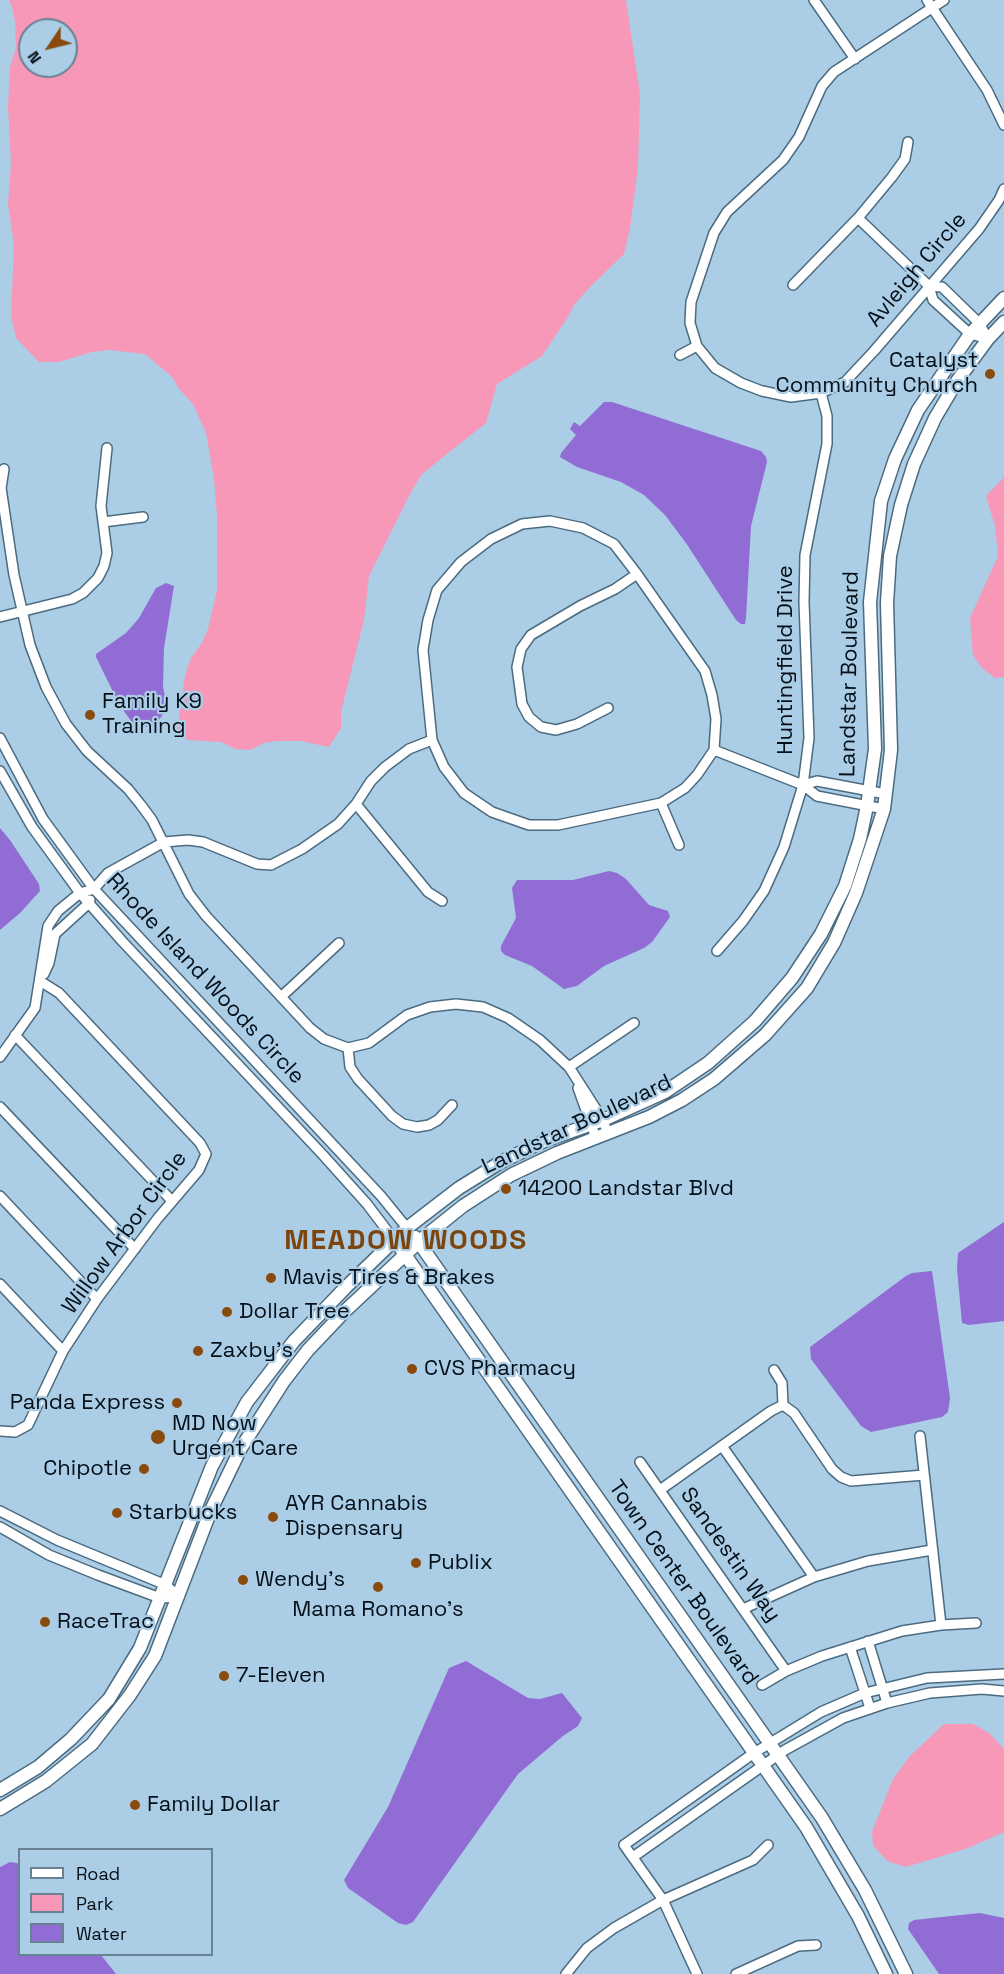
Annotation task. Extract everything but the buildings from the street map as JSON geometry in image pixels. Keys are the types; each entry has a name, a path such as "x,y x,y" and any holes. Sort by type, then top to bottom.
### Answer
{"main road":[{"name":"Landstar Boulevard","path":"0,1790 38,1767 71,1739 109,1699 140,1648 212,1466 247,1402 294,1341 346,1287 407,1228 459,1188 501,1162 544,1141 597,1122 664,1092 708,1062 755,1021 792,978 820,934 845,886 860,839 867,806 874,749 870,602 881,501 895,459 918,410 970,334 1004,298"},
{"name":"Landstar Boulevard","path":"0,1809 46,1781 92,1744 130,1695 155,1656 211,1510 241,1448 262,1413 308,1350 345,1311 419,1242 463,1206 511,1175 649,1117 682,1100 714,1079 765,1035 807,988 834,943 856,893 884,809 891,750 887,603 890,556 901,505 914,464 935,418 957,381 988,339 1004,322"},
{"name":"Town Center Boulevard","path":"407,1228 778,1755 844,1854 906,1974"},
{"name":"Town Center Boulevard","path":"395,1241 806,1827 858,1916 886,1974"}],"street":[{"path":"814,0 855,59"},
{"name":"Avleigh Circle","path":"944,0 930,4 834,72 822,86 799,137 783,160 727,212 714,233 691,302 690,323 697,346 715,368 741,383 762,391 791,397 821,393 845,382 979,229 1004,189"},
{"path":"930,4 987,90 1004,125"},
{"path":"793,285 858,218 892,177 905,159 908,142"},
{"path":"858,218 929,286 933,300 970,334 988,339"},
{"path":"929,286 942,287 979,323 988,339"},
{"path":"680,355 697,346"},
{"name":"Huntingfield Drive","path":"717,951 743,921 764,891 784,847 803,785 810,738 804,602 805,555 827,444 827,416 821,393"},
{"path":"0,617 72,598 83,593 94,583 101,572 106,559 107,546 101,501 107,448"},
{"path":"4,469 1,488 11,562 30,645 46,687 66,724 87,751 128,789 141,805 164,842 189,894 206,916 310,1028 324,1039 348,1048 369,1043 407,1015 430,1007 456,1004 483,1007 508,1018 540,1040 569,1067 597,1122 601,1136"},
{"path":"103,522 143,517"},
{"path":"550,521 583,528 614,544 705,671 716,719 714,750 685,788 661,803 558,825 529,825 492,812 464,793 444,768 432,740 423,650 428,620 437,590 461,562 490,539 522,524 550,521"},
{"path":"608,708 577,724 556,730 541,727 528,717 522,704 519,658 531,635 580,606 615,589 637,574"},
{"name":"Rhode Island Woods Circle","path":"0,738 3,754 43,819 94,889 381,1196 407,1228"},
{"path":"40,981 49,963 56,934 89,903 94,889 108,873 164,842 188,840 203,842 257,864 271,865 302,849 338,824 356,804 371,781 385,767 409,749 432,740"},
{"path":"714,750 803,785 817,796 884,809"},
{"name":"Rhode Island Woods Circle","path":"0,771 32,827 80,893 323,1155 367,1204 395,1241"},
{"path":"803,785 817,781 886,794"},
{"path":"661,803 678,845"},
{"path":"356,804 428,892 442,901"},
{"path":"0,1057 35,1008 48,926 58,911 80,893 94,889"},
{"path":"281,997 339,943"},
{"name":"Willow Arbor Circle","path":"0,1431 15,1432 28,1425 63,1351 97,1299 172,1201 199,1170 206,1154 200,1143 58,993 40,981"},
{"path":"569,1067 634,1023"},
{"path":"15,1035 172,1201"},
{"path":"348,1048 350,1066 358,1079 392,1116 403,1124 417,1127 429,1125 438,1120 452,1105"},
{"path":"0,1107 135,1249"},
{"path":"0,1196 97,1299"},
{"path":"0,1284 63,1351"},
{"path":"774,1370 782,1383 783,1405"},
{"path":"660,1490 771,1411 783,1405"},
{"path":"783,1405 794,1413 832,1469 841,1477 851,1481 924,1475"},
{"path":"920,1436 941,1625"},
{"path":"722,1446 814,1576"},
{"name":"Sandestin Way","path":"640,1461 786,1671"},
{"path":"559,1475 574,1464"},
{"path":"0,1511 57,1540 166,1585 179,1597"},
{"path":"0,1527 54,1557 98,1575 160,1598 179,1597"},
{"path":"743,1609 814,1576 868,1561 932,1550"},
{"path":"762,1685 786,1671 822,1656 902,1631 976,1623"},
{"path":"868,1641 886,1703"},
{"path":"850,1647 870,1708"},
{"path":"697,1974 663,1900 624,1845 754,1753 821,1712 865,1693 927,1678 1004,1674"},
{"path":"633,1857 762,1765 843,1718 886,1703 930,1693 982,1689 1004,1691"},
{"path":"566,1974 587,1948 614,1928 663,1900 753,1860 768,1845"},
{"path":"736,1974 798,1946 816,1945"}],"green space":[{"path":"9,0 626,0 640,94 638,167 624,254 574,305 542,356 497,384 486,423 422,474 411,492 369,576 364,620 341,712 341,728 329,747 301,741 277,741 264,743 250,750 235,749 221,742 188,740 177,731 185,675 191,658 202,643 208,629 217,590 217,517 214,479 206,433 193,404 179,389 172,377 145,354 109,350 92,352 59,362 39,362 16,338 11,316 14,244 8,204 11,163 8,107 10,67 16,48 15,22"},
{"path":"1004,477 1004,677 995,678 982,668 973,655 970,618 998,556 995,526 986,496"},
{"path":"944,1724 973,1724 989,1733 1004,1749 1004,1832 968,1848 906,1867 887,1861 873,1845 872,1832 893,1779 909,1757"}],"water":[{"path":"604,402 612,402 761,451 766,457 767,462 751,526 745,624 736,620 686,543 665,515 644,495 621,482 577,467 560,457 576,435 570,429 574,422 580,426"},
{"path":"166,583 174,586 164,648 163,686 167,708 155,726 143,727 132,722 120,706 96,654 126,633 139,618 156,588"},
{"path":"0,828 39,884 40,891 0,930"},
{"path":"609,871 626,879 649,905 668,911 670,917 652,942 644,948 604,966 577,986 564,989 532,966 505,955 501,951 501,946 516,918 512,888 517,880 573,880"},
{"path":"1004,1222 1004,1321 969,1325 962,1323 957,1269 958,1253"},
{"path":"932,1271 950,1398 948,1412 942,1417 871,1432 861,1426 811,1359 810,1347 906,1276 912,1273"},
{"path":"466,1661 528,1698 540,1699 562,1693 582,1718 578,1726 518,1774 413,1922 406,1925 398,1923 348,1888 344,1880 388,1807 449,1668"},
{"path":"10,1862 18,1864 18,1956 102,1956 116,1974 0,1974 0,1867"},
{"path":"980,1913 1004,1918 1004,1974 939,1974 908,1929 909,1923 914,1920"}],"place":[{"name":"Catalyst Community Church","path":"990,374"},
{"name":"Family K9 Training","path":"90,715"},
{"name":"14200 Landstar Blvd","path":"506,1189"},
{"name":"Mavis Tires & Brakes","path":"271,1278"},
{"name":"Dollar Tree","path":"227,1312"},
{"name":"Zaxby's","path":"198,1351"},
{"name":"CVS Pharmacy","path":"412,1369"},
{"name":"Panda Express","path":"177,1403"},
{"name":"MD Now Urgent Care","path":"158,1437"},
{"name":"Chipotle","path":"144,1469"},
{"name":"Starbucks","path":"117,1513"},
{"name":"AYR Cannabis Dispensary","path":"273,1517"},
{"name":"Publix","path":"416,1563"},
{"name":"Wendy's","path":"243,1580"},
{"name":"Mama Romano's","path":"378,1587"},
{"name":"RaceTrac","path":"45,1622"},
{"name":"7-Eleven","path":"224,1676"},
{"name":"Family Dollar","path":"135,1805"}],"district":[{"name":"MEADOW WOODS","path":"406,1241"}]}
